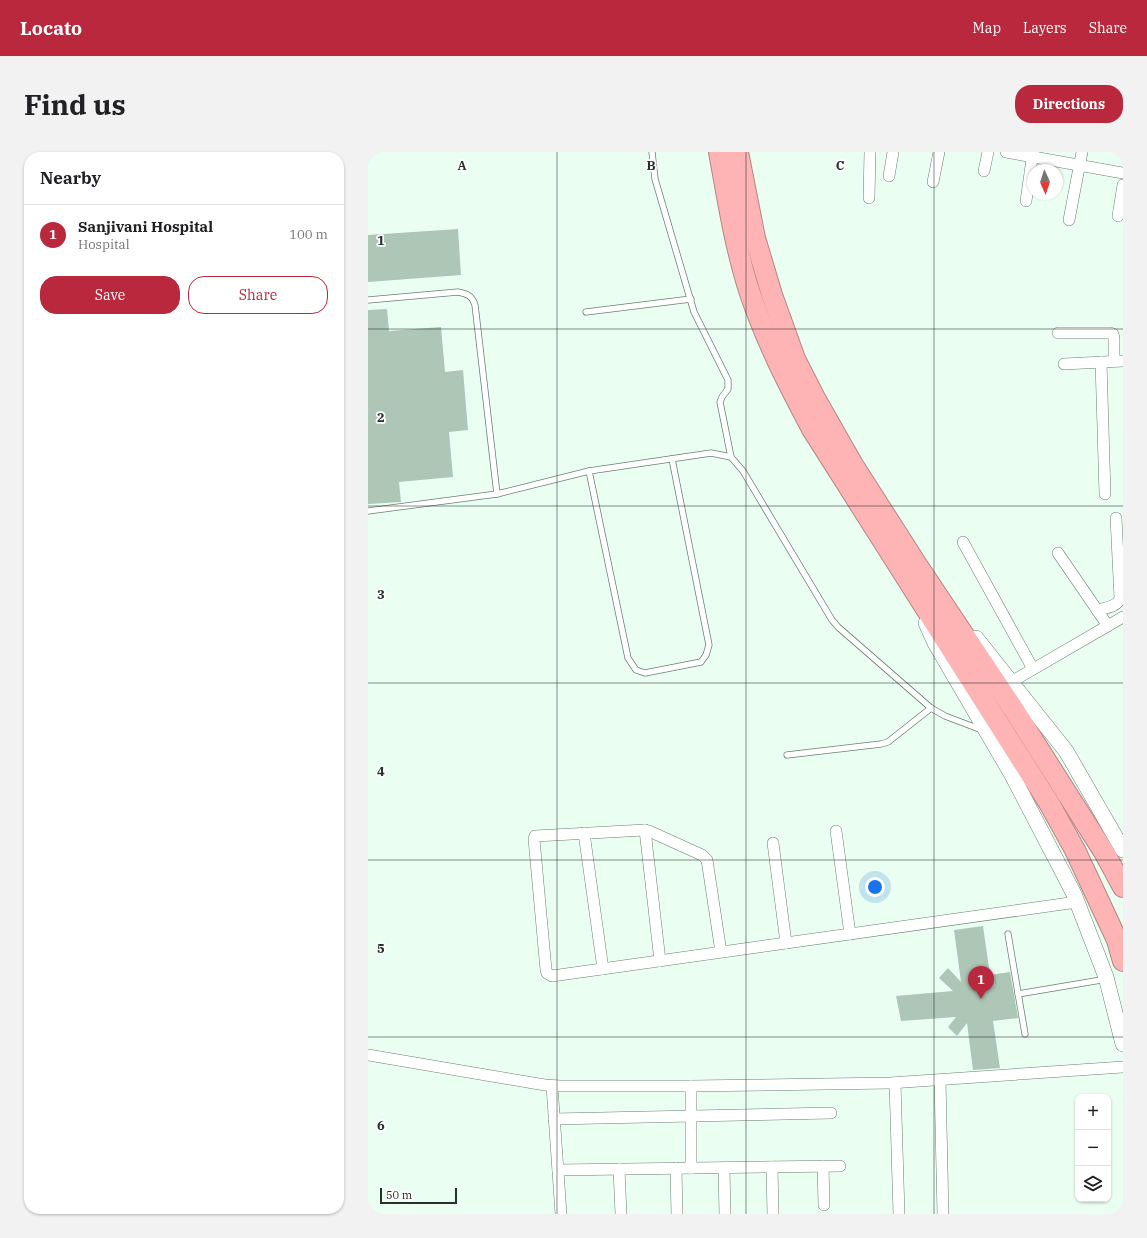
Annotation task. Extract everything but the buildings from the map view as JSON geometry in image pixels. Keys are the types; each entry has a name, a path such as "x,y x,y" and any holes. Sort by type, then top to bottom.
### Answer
{"highway":[{"path":"719,152 735,237 747,284 762,326 782,372 812,429 911,571 1022,723 1104,852 1123,887"},
{"path":"738,152 755,238 774,303 794,359 911,571 1053,810 1075,850 1117,940 1123,961"}],"street":[{"path":"869,198 870,152"},
{"path":"889,176 893,152"},
{"path":"933,182 938,152"},
{"path":"984,172 988,152"},
{"path":"1006,152 1032,154 1123,173"},
{"path":"1069,220 1082,152"},
{"path":"1026,201 1032,154"},
{"path":"1118,216 1123,186"},
{"path":"1058,333 1113,334 1119,361 1064,364"},
{"path":"1101,362 1106,494"},
{"path":"1097,610 1115,605 1120,601 1116,518"},
{"path":"963,542 1033,669"},
{"path":"1058,553 1108,626"},
{"path":"911,571 1011,682 1066,751 1123,850"},
{"path":"911,571 935,643 1012,775 1077,902 1107,979 1123,1044"},
{"path":"1011,682 1123,617"},
{"path":"720,952 707,860 705,857 645,830 537,835 534,837 546,970 548,974 552,976 1077,902"},
{"path":"645,830 660,961"},
{"path":"836,831 850,934"},
{"path":"584,833 603,969"},
{"path":"773,843 786,943"},
{"path":"368,1055 552,1086 691,1086 895,1083 1123,1067"},
{"path":"940,1080 943,1214"},
{"path":"895,1083 899,1214"},
{"path":"552,1086 561,1214"},
{"path":"691,1086 691,1168"},
{"path":"554,1119 831,1113"},
{"path":"823,1166 824,1205"},
{"path":"558,1170 840,1166"},
{"path":"772,1167 773,1214"},
{"path":"676,1168 677,1214"},
{"path":"724,1168 725,1214"},
{"path":"619,1169 621,1214"}],"lane":[{"path":"652,152 655,179 694,312 728,380 728,389 720,402 731,457 743,471 832,620 931,708 945,716 986,731"},
{"path":"368,300 458,292 467,294 473,298 497,494"},
{"path":"586,312 691,299"},
{"path":"368,511 497,494 589,472 711,453 731,457"},
{"path":"589,472 628,658 636,670 645,673 702,662 709,645 672,459"},
{"path":"787,755 888,742 931,708"},
{"path":"1008,934 1025,1034"},
{"path":"1018,994 1107,979"}],"place":[{"name":"Sanjivani Hospital","path":"981,999"}]}
